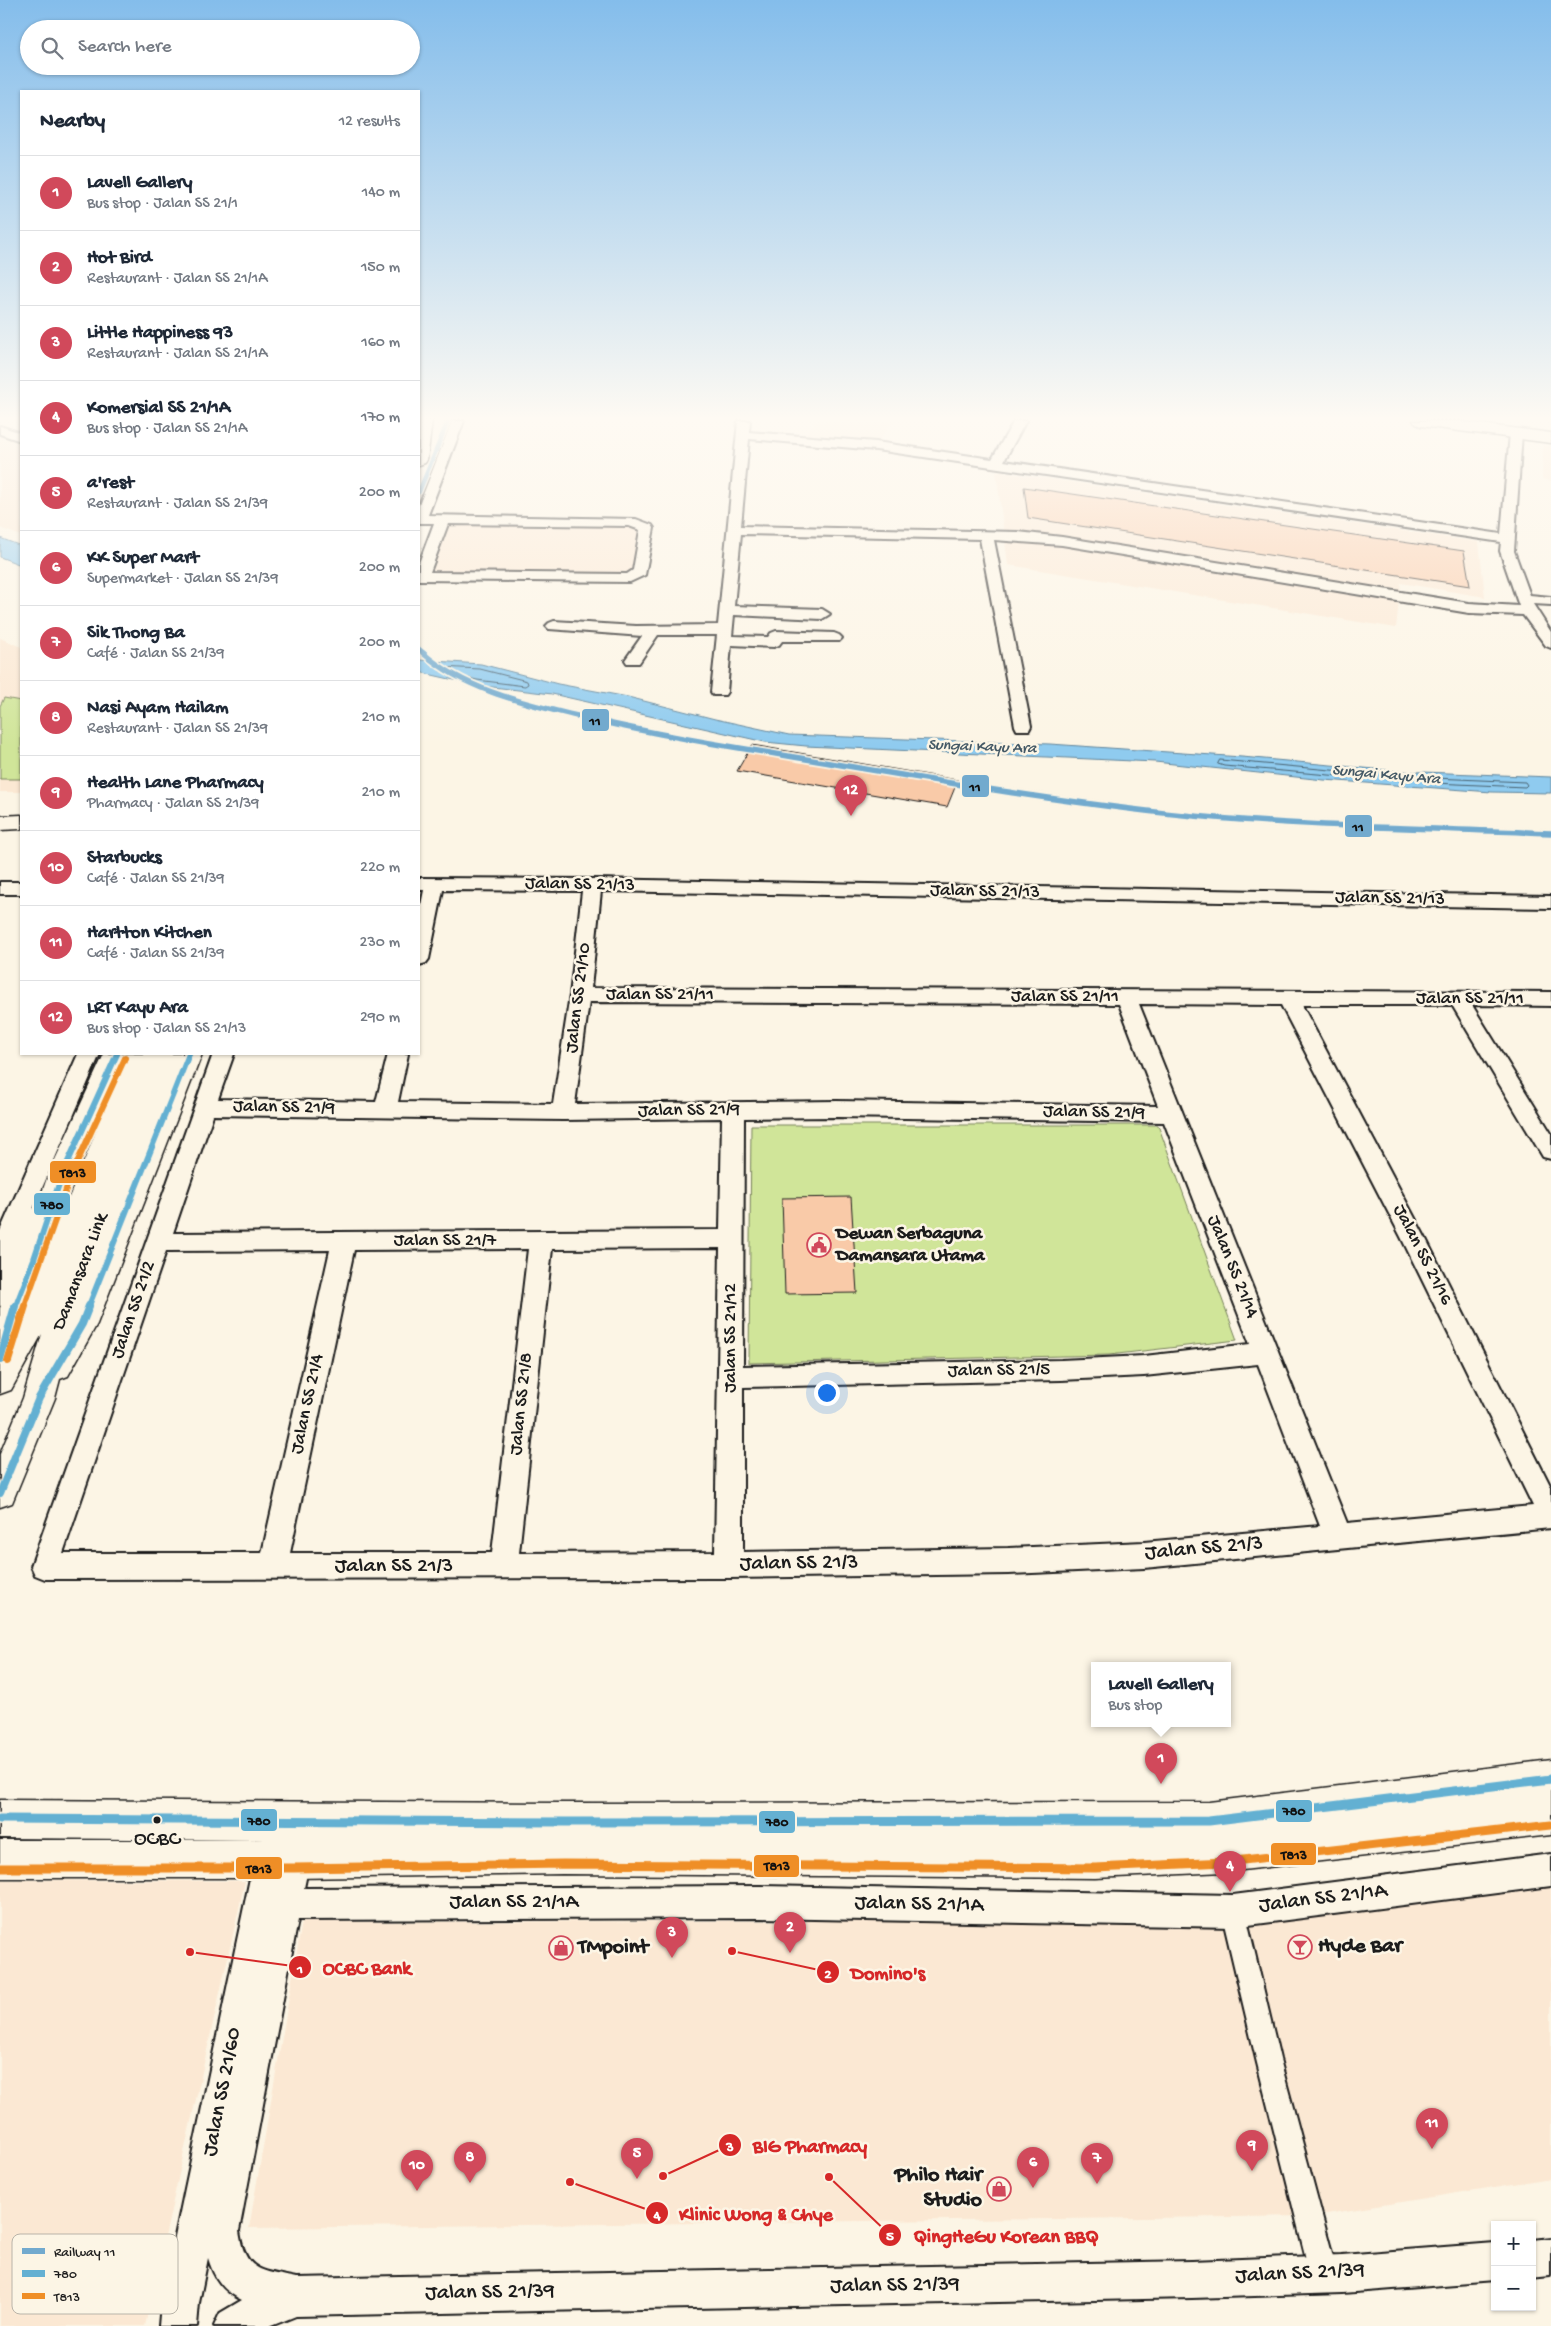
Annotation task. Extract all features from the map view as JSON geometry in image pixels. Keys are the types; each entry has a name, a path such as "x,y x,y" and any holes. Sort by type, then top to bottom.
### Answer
{"main road":[{"path":"0,806 20,806"},
{"path":"0,823 20,822"},
{"path":"0,1359 8,1323 34,1259 62,1175 117,1055"},
{"name":"Damansara Link","path":"0,1493 39,1398 46,1324 141,1055"},
{"name":"Damansara Link","path":"0,1381 46,1324 167,1055"},
{"path":"39,1398 82,1324 189,1055"},
{"path":"0,1819 556,1822 1209,1821 1551,1779"},
{"path":"0,1859 282,1859 563,1855 1095,1858 1225,1853 1551,1816"}],"street":[{"path":"438,530 421,576 630,578 640,572 647,530"},
{"path":"719,692 726,635 734,530 986,535 1062,541 1469,608 1526,605 1551,601"},
{"path":"1450,530 1508,538"},
{"path":"1509,530 1507,551 1526,605 1551,643"},
{"path":"986,535 1023,726"},
{"path":"728,610 822,614"},
{"path":"554,626 726,635 774,642 776,636 834,638"},
{"path":"633,660 653,631"},
{"path":"420,950 427,884"},
{"name":"Jalan SS 21/13","path":"427,884 592,885 1550,903"},
{"name":"Jalan SS 21/10","path":"563,1112 580,995 592,885"},
{"path":"0,888 20,888"},
{"name":"Jalan SS 21/11","path":"580,995 1551,999"},
{"name":"Jalan SS 21/14","path":"1126,997 1338,1536"},
{"name":"Jalan SS 21/16","path":"1288,998 1410,1232 1551,1515"},
{"path":"1458,999 1551,1151"},
{"path":"0,1258 89,1055"},
{"name":"Jalan SS 21/2","path":"45,1566 223,1055"},
{"path":"385,1109 398,1055"},
{"name":"Jalan SS 21/9","path":"205,1107 563,1112 837,1109 1172,1114"},
{"name":"Jalan SS 21/12","path":"729,1566 733,1110"},
{"path":"0,1296 17,1258 62,1175"},
{"name":"Jalan SS 21/7","path":"158,1242 732,1239"},
{"name":"Jalan SS 21/4","path":"273,1567 344,1241"},
{"name":"Jalan SS 21/8","path":"504,1566 541,1241"},
{"name":"Jalan SS 21/5","path":"730,1377 1070,1370 1144,1366 1266,1353"},
{"name":"Jalan SS 21/3","path":"45,1566 729,1566 1009,1561 1144,1556 1551,1515"},
{"name":"Jalan SS 21/60","path":"221,2231 284,1904 282,1859"},
{"name":"Jalan SS 21/60","path":"178,2326 180,2303 282,1859"},
{"name":"Jalan SS 21/1A","path":"284,1904 761,1902 1233,1911 1551,1870"},
{"path":"1233,1911 1268,2059 1324,2275"},
{"name":"Jalan SS 21/39","path":"221,2231 222,2250 232,2273 257,2287 296,2297 754,2287 1061,2284 1324,2275 1491,2262"},
{"path":"1536,2259 1551,2257"},
{"name":"Jalan SS 21/39","path":"232,2326 248,2316 296,2297"}],"shaded area":[{"path":"4,530 20,530 20,536"},
{"path":"443,530 638,530 631,581 425,579"},
{"path":"1003,530 1394,530 1479,542 1485,597 1401,583 1396,628 1008,565"},
{"path":"0,638 20,647 20,792 0,792"},
{"path":"1551,1873 1551,2178 1314,2216 249,2228 302,1922 1249,1920"},
{"path":"0,1880 245,1881 166,2234 12,2234 12,2314 148,2314 145,2326 0,2326"}],"green space":[{"path":"4,698 20,701 20,779 0,779 0,706"},
{"path":"751,1125 1158,1125 1237,1340 1109,1355 749,1363"}],"water":[{"path":"0,538 20,546 20,565 0,557"},
{"name":"Sungai Kayu Ara","path":"420,660 481,664 558,684 628,697 789,735 1050,744 1242,757 1397,771 1551,777 1551,793 1492,792 1324,780 1155,762 806,746 765,742 552,694 476,685 420,672"}],"building":[{"path":"1103,530 1317,530 1464,551 1470,586"},
{"path":"752,745 958,780 947,807 737,771"},
{"name":"Dewan Serbaguna Damansara Utama","path":"851,1197 857,1293 785,1294 782,1198"}],"rail line":[{"name":"11","path":"420,650 439,667 487,690 533,705 623,727 720,745 954,783 1165,813 1310,824 1551,833"}],"transit line":[{"name":"780","path":"0,1359 9,1323 34,1259 62,1175 117,1055"},
{"name":"780","path":"0,1493 39,1398 82,1324 189,1055"},
{"name":"T813","path":"8,1361 17,1326 42,1262 70,1178 125,1058"},
{"name":"780","path":"0,1819 566,1822 1209,1821 1551,1779"},
{"name":"T813","path":"0,1868 294,1868 563,1864 1095,1868 1226,1862 1551,1825"}],"place":[{"name":"LRT Kayu Ara","path":"851,816"},
{"name":"Dewan Serbaguna Damansara Utama","path":"819,1245"},
{"name":"Lavell Gallery","path":"1161,1784"},
{"name":"OCBC","path":"157,1820"},
{"name":"Komersial SS 21/1A","path":"1230,1892"},
{"name":"Hyde Bar","path":"1300,1947"},
{"name":"TMpoint","path":"561,1948"},
{"name":"Domino's","path":"732,1951"},
{"name":"OCBC Bank","path":"190,1952"},
{"name":"Hot Bird","path":"790,1953"},
{"name":"Little Happiness 93","path":"672,1958"},
{"name":"Hartton Kitchen","path":"1432,2149"},
{"name":"Health Lane Pharmacy","path":"1252,2171"},
{"name":"BIG Pharmacy","path":"663,2176"},
{"name":"QingHeGu Korean BBQ","path":"829,2177"},
{"name":"a'rest","path":"637,2179"},
{"name":"Klinic Wong & Chye","path":"570,2182"},
{"name":"Nasi Ayam Hailam","path":"470,2183"},
{"name":"Sik Thong Ba","path":"1097,2184"},
{"name":"KK Super Mart","path":"1033,2188"},
{"name":"Philo Hair Studio","path":"999,2189"},
{"name":"Starbucks","path":"417,2191"}]}
